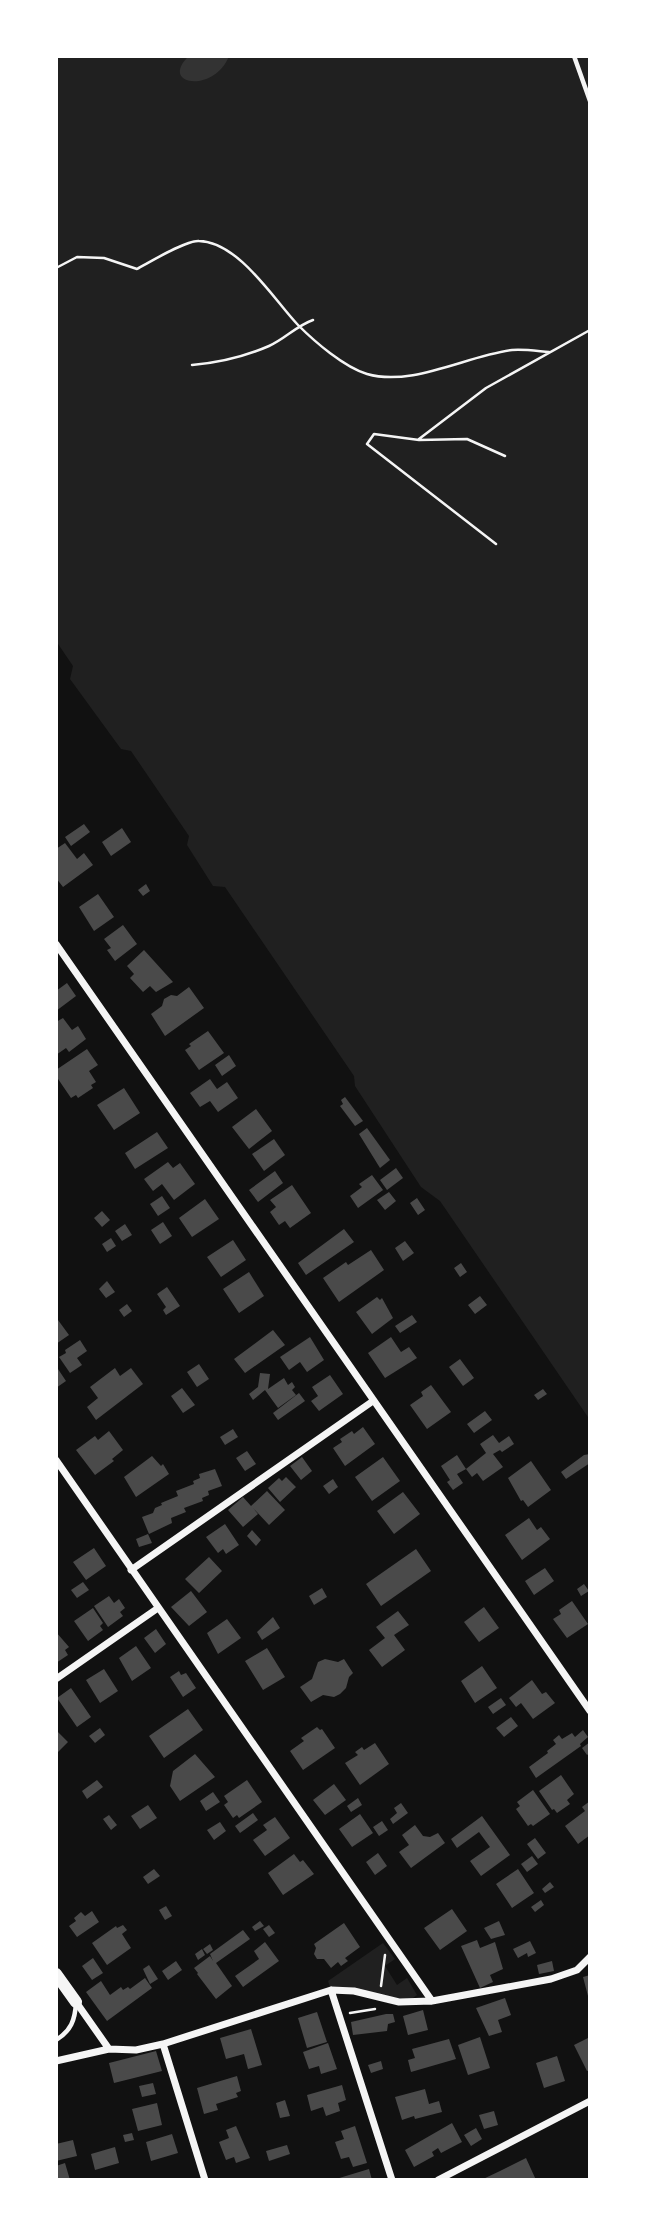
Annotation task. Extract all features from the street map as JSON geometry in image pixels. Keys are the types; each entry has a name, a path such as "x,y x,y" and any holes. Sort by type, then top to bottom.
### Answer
{"street":[{"path":"56,944 590,1711"},
{"path":"131,1570 373,1401"},
{"path":"56,1460 432,2001"},
{"path":"56,1679 158,1608"},
{"path":"56,2061 109,2049 136,2050 331,1990 354,1991 399,2002 432,2001 551,1979 577,1970 590,1957"},
{"path":"56,1974 109,2049"},
{"path":"331,1990 392,2180"},
{"path":"163,2043 205,2180"},
{"path":"438,2180 590,2101"}],"lane":[{"path":"574,56 590,101"},
{"path":"56,2040 65,2034 73,2023 76,2002"}],"path":[{"path":"56,268 77,257 104,258 137,269 174,249 198,240 215,245 230,252 271,290 299,325 347,366 368,374 394,379 513,350 549,352"},
{"path":"192,365 270,345 299,325 313,320"},
{"path":"419,440 486,388 590,330"},
{"path":"496,544 367,444 374,434 419,440 467,439 505,456"}],"shaded area":[{"path":"56,56 590,56 590,1420 440,1201 421,1187 355,1086 354,1076 225,887 213,886 187,845 189,836 131,751 121,749 70,679 73,666 56,641"},
{"path":"189,56 229,56 222,68 212,76 192,81 184,79 180,74 181,66"},
{"path":"383,1943 395,1959 385,1966 397,1985 407,1978 417,1995 410,2000 330,1987 328,1981"}],"building":[{"path":"84,824 90,832 71,846 65,837"},
{"path":"122,828 131,842 111,856 102,842"},
{"path":"65,843 77,859 84,853 93,865 63,887 56,878 56,849"},
{"path":"146,884 150,891 143,896 138,890"},
{"path":"98,894 114,917 94,931 79,907"},
{"path":"123,925 137,944 115,961 107,950 111,948 104,939"},
{"path":"144,950 173,982 156,992 150,986 143,992 130,978 134,974 127,966"},
{"path":"67,983 76,996 56,1011 56,991"},
{"path":"189,987 204,1008 165,1036 151,1014 162,1006 164,999 171,995 177,996"},
{"path":"63,1018 72,1030 78,1026 86,1039 69,1052 66,1048 56,1055 56,1022"},
{"path":"208,1031 224,1053 199,1070 185,1050"},
{"path":"87,1049 98,1065 89,1071 96,1082 91,1085 93,1088 78,1098 76,1095 71,1098 56,1076 56,1070"},
{"path":"229,1055 236,1066 222,1076 215,1065"},
{"path":"210,1079 217,1089 227,1082 238,1098 218,1112 210,1101 200,1107 190,1093"},
{"path":"124,1088 140,1113 114,1130 97,1105"},
{"path":"345,1097 363,1121 355,1126 340,1106"},
{"path":"256,1109 272,1131 249,1149 232,1127"},
{"path":"367,1128 390,1160 380,1168 359,1134"},
{"path":"157,1132 168,1148 135,1169 125,1153"},
{"path":"274,1139 285,1155 264,1171 252,1154"},
{"path":"168,1162 173,1168 180,1163 195,1184 174,1200 162,1184 153,1191 144,1179"},
{"path":"396,1168 403,1178 387,1190 380,1180"},
{"path":"275,1171 283,1183 258,1202 249,1190"},
{"path":"372,1175 383,1190 358,1208 350,1196 362,1187 359,1184"},
{"path":"292,1185 311,1213 290,1228 285,1221 279,1225 270,1212 276,1207 270,1200"},
{"path":"389,1192 396,1201 385,1210 377,1200"},
{"path":"162,1196 170,1208 158,1216 150,1204"},
{"path":"417,1198 425,1210 418,1215 410,1203"},
{"path":"205,1199 219,1219 192,1237 179,1218"},
{"path":"102,1211 110,1220 102,1227 94,1218"},
{"path":"163,1222 172,1236 160,1244 151,1230"},
{"path":"125,1224 132,1235 122,1241 115,1231"},
{"path":"344,1229 354,1242 306,1275 298,1263"},
{"path":"111,1238 116,1246 107,1252 102,1244"},
{"path":"233,1240 246,1260 221,1277 207,1257"},
{"path":"405,1241 414,1253 403,1261 395,1248"},
{"path":"371,1250 384,1270 339,1302 323,1278 346,1262 348,1265"},
{"path":"461,1263 467,1272 460,1277 454,1268"},
{"path":"249,1272 264,1296 239,1313 223,1289"},
{"path":"107,1281 115,1292 106,1298 99,1289"},
{"path":"167,1287 180,1306 166,1315 163,1310 166,1307 157,1294"},
{"path":"480,1296 487,1305 475,1314 468,1305"},
{"path":"377,1297 380,1300 382,1298 393,1318 372,1334 356,1312"},
{"path":"127,1304 132,1311 124,1317 119,1310"},
{"path":"412,1315 417,1322 400,1333 395,1326"},
{"path":"58,1320 69,1335 56,1344 56,1322"},
{"path":"273,1330 285,1345 245,1373 234,1359"},
{"path":"310,1337 324,1360 307,1372 300,1362 289,1370 280,1357"},
{"path":"391,1337 401,1352 409,1347 417,1358 385,1378 368,1353"},
{"path":"80,1340 87,1351 77,1358 82,1365 70,1373 59,1357"},
{"path":"460,1359 474,1378 463,1386 449,1367"},
{"path":"199,1364 209,1379 197,1387 187,1372"},
{"path":"56,1366 66,1381 56,1388"},
{"path":"115,1368 120,1376 131,1368 143,1384 96,1420 87,1407 98,1398 90,1387"},
{"path":"260,1373 270,1374 268,1389 284,1378 288,1385 292,1382 295,1387 292,1390 296,1395 278,1408 265,1390 253,1400 249,1394 258,1387"},
{"path":"330,1375 343,1394 319,1411 311,1401 318,1396 312,1387"},
{"path":"431,1385 451,1412 427,1429 410,1405 423,1396 421,1392"},
{"path":"182,1388 195,1405 183,1413 171,1396"},
{"path":"543,1389 547,1394 538,1400 534,1395"},
{"path":"299,1393 305,1401 278,1420 273,1413"},
{"path":"485,1411 492,1420 474,1433 467,1424"},
{"path":"363,1427 375,1444 345,1466 333,1448 342,1442 340,1439"},
{"path":"233,1429 238,1437 225,1445 220,1437"},
{"path":"109,1431 123,1450 112,1459 114,1461 95,1475 76,1450 95,1436 98,1440"},
{"path":"493,1435 499,1443 509,1436 514,1444 493,1454 503,1467 483,1481 477,1473 472,1477 466,1469 486,1453 480,1444"},
{"path":"247,1451 256,1464 245,1471 236,1458"},
{"path":"590,1454 590,1463 566,1479 561,1472 584,1455"},
{"path":"457,1455 466,1469 457,1474 463,1483 453,1490 441,1466"},
{"path":"152,1456 161,1466 163,1464 169,1474 136,1497 124,1477"},
{"path":"302,1457 312,1471 301,1480 290,1466"},
{"path":"383,1457 400,1481 372,1501 355,1477"},
{"path":"531,1461 551,1490 528,1507 521,1501 508,1478"},
{"path":"215,1469 222,1486 208,1491 209,1495 202,1498 203,1501 184,1508 186,1512 171,1518 172,1523 149,1534 142,1517 153,1513 161,1503 178,1496 176,1491 194,1484 193,1481 200,1478 199,1474"},
{"path":"286,1477 296,1487 280,1502 268,1488 279,1478 282,1481"},
{"path":"333,1479 338,1487 329,1494 323,1486"},
{"path":"267,1491 285,1510 269,1525 253,1508 258,1514 243,1527 228,1510 243,1497 251,1506"},
{"path":"403,1492 420,1514 394,1534 377,1511"},
{"path":"529,1518 537,1530 541,1527 550,1539 522,1560 505,1535"},
{"path":"225,1524 239,1545 226,1554 223,1549 218,1553 206,1537"},
{"path":"252,1530 261,1540 256,1546 247,1536"},
{"path":"148,1534 152,1543 139,1547 136,1539"},
{"path":"94,1548 106,1566 86,1580 73,1562"},
{"path":"416,1549 431,1571 381,1606 366,1584"},
{"path":"209,1557 222,1571 199,1593 185,1579"},
{"path":"545,1568 554,1581 534,1595 525,1581"},
{"path":"83,1582 89,1590 77,1598 71,1590"},
{"path":"584,1584 589,1591 581,1596 577,1589"},
{"path":"322,1588 327,1597 314,1605 309,1596"},
{"path":"191,1591 207,1612 189,1626 171,1607"},
{"path":"109,1596 114,1603 119,1599 125,1608 120,1612 123,1616 108,1627 94,1606"},
{"path":"572,1601 588,1624 567,1638 553,1619 561,1614 559,1610"},
{"path":"484,1607 499,1628 479,1642 464,1622"},
{"path":"93,1608 103,1623 100,1626 103,1630 88,1641 74,1621"},
{"path":"398,1611 409,1625 394,1635 405,1650 382,1667 369,1650 385,1638 376,1627"},
{"path":"273,1617 280,1628 262,1640 257,1632"},
{"path":"227,1619 241,1638 218,1654 207,1633"},
{"path":"156,1629 166,1644 155,1653 144,1638"},
{"path":"56,1632 69,1647 65,1650 68,1655 56,1663"},
{"path":"136,1646 151,1668 132,1681 119,1658"},
{"path":"267,1648 285,1677 263,1690 245,1661"},
{"path":"325,1659 338,1662 344,1659 353,1673 340,1694 334,1697 323,1695 311,1702 300,1687 312,1679 318,1662"},
{"path":"482,1666 497,1688 475,1703 461,1681"},
{"path":"104,1669 118,1691 100,1703 86,1680"},
{"path":"179,1671 181,1675 186,1673 196,1688 183,1697 170,1677"},
{"path":"532,1680 542,1694 546,1692 555,1703 533,1719 521,1703 516,1707 509,1698"},
{"path":"71,1688 91,1717 77,1727 57,1698"},
{"path":"501,1698 506,1705 493,1714 488,1707"},
{"path":"188,1709 203,1730 164,1758 149,1736"},
{"path":"511,1717 518,1726 504,1737 496,1728"},
{"path":"317,1727 322,1729 335,1748 303,1770 290,1751 304,1741 301,1738"},
{"path":"100,1728 105,1735 95,1743 89,1736"},
{"path":"56,1730 68,1742 56,1754"},
{"path":"583,1730 588,1737 581,1746 536,1778 529,1767 556,1744 553,1740 559,1735 562,1739 572,1733 575,1737"},
{"path":"590,1742 590,1753 587,1755 582,1748"},
{"path":"375,1743 389,1764 360,1785 345,1763 358,1755 355,1752 362,1747 364,1750"},
{"path":"195,1754 215,1777 180,1801 170,1786 173,1771"},
{"path":"561,1775 574,1794 567,1800 570,1804 557,1813 539,1791"},
{"path":"97,1780 103,1787 87,1799 82,1791"},
{"path":"247,1780 262,1802 239,1818 237,1815 233,1818 224,1805 228,1802 224,1796"},
{"path":"334,1784 346,1800 325,1815 313,1800"},
{"path":"533,1790 550,1814 533,1826 528,1826 516,1809 520,1806 517,1802"},
{"path":"213,1792 220,1802 206,1811 200,1801"},
{"path":"358,1798 362,1805 351,1812 347,1806"},
{"path":"590,1801 590,1835 578,1844 565,1826 585,1811 582,1807"},
{"path":"401,1803 408,1813 393,1824 390,1819 397,1813 394,1808"},
{"path":"148,1805 157,1818 140,1829 131,1816"},
{"path":"253,1813 258,1820 240,1833 235,1826"},
{"path":"360,1814 373,1833 352,1847 339,1829"},
{"path":"109,1815 117,1825 111,1830 103,1819"},
{"path":"482,1816 510,1855 481,1876 470,1861 490,1847 479,1832 457,1848 451,1839"},
{"path":"275,1817 290,1838 265,1856 253,1840 267,1830 263,1825"},
{"path":"382,1821 388,1830 379,1836 373,1827"},
{"path":"220,1822 226,1831 214,1840 207,1830"},
{"path":"415,1825 423,1836 430,1837 438,1833 445,1843 411,1868 399,1852 409,1845 402,1835"},
{"path":"535,1838 546,1853 538,1859 527,1844"},
{"path":"378,1853 387,1866 375,1875 366,1862"},
{"path":"294,1854 300,1862 303,1860 314,1874 283,1895 268,1873"},
{"path":"532,1856 538,1864 527,1872 521,1864"},
{"path":"154,1869 160,1876 148,1884 143,1877"},
{"path":"518,1869 534,1893 512,1908 496,1884"},
{"path":"550,1882 554,1887 545,1893 542,1889"},
{"path":"541,1900 544,1905 535,1912 531,1907"},
{"path":"166,1906 172,1916 165,1920 159,1910"},
{"path":"452,1909 467,1931 440,1950 424,1928"},
{"path":"92,1911 99,1922 77,1937 69,1926 81,1912 85,1916"},
{"path":"260,1921 264,1926 255,1931 252,1927"},
{"path":"499,1921 505,1935 491,1939 484,1928"},
{"path":"344,1923 360,1947 345,1958 348,1961 341,1966 338,1962 331,1968 324,1959 317,1959 314,1944"},
{"path":"123,1925 127,1930 122,1934 131,1948 107,1965 92,1943 116,1926 117,1928"},
{"path":"269,1925 275,1933 269,1937 263,1929"},
{"path":"243,1930 250,1939 216,1963 232,1986 216,1999 194,1968 210,1956 213,1961 210,1954"},
{"path":"477,1940 480,1948 495,1942 503,1969 490,1975 493,1982 480,1988 461,1946"},
{"path":"530,1941 536,1953 528,1957 527,1953 518,1958 513,1949"},
{"path":"265,1942 279,1961 243,1987 235,1976 259,1959 254,1951"},
{"path":"210,1944 213,1950 207,1954 203,1949"},
{"path":"202,1949 205,1955 198,1960 195,1954"},
{"path":"93,1958 103,1973 92,1980 82,1966"},
{"path":"176,1961 182,1970 168,1980 162,1971"},
{"path":"552,1961 554,1971 539,1974 537,1965"},
{"path":"149,1965 158,1979 150,1984 143,1969"},
{"path":"590,1975 590,1995 588,1996 583,1977"},
{"path":"145,1978 152,1988 107,2021 86,1992 101,1981 110,1995 121,1987 123,1990 128,1987 130,1989"},
{"path":"505,1998 511,2015 498,2020 502,2032 489,2036 476,2008"},
{"path":"423,2010 428,2030 408,2035 403,2016"},
{"path":"317,2012 327,2042 307,2048 298,2018"},
{"path":"393,2014 395,2022 388,2024 387,2031 353,2035 351,2022"},
{"path":"251,2029 262,2065 248,2069 244,2054 226,2059 220,2038"},
{"path":"480,2037 490,2068 468,2075 458,2045"},
{"path":"590,2037 590,2070 587,2071 574,2045"},
{"path":"449,2039 456,2059 411,2072 408,2060 415,2058 412,2049"},
{"path":"328,2043 337,2069 321,2074 319,2066 309,2069 303,2052"},
{"path":"156,2051 162,2071 114,2083 109,2063"},
{"path":"557,2056 565,2081 544,2088 536,2063"},
{"path":"381,2061 383,2069 371,2073 368,2065"},
{"path":"237,2076 241,2091 236,2093 238,2097 216,2104 218,2110 204,2114 197,2088"},
{"path":"153,2083 156,2094 142,2097 139,2086"},
{"path":"342,2085 346,2100 338,2103 340,2111 326,2116 323,2107 311,2111 307,2095"},
{"path":"425,2089 429,2104 439,2101 442,2112 402,2120 395,2097"},
{"path":"285,2100 290,2116 280,2118 276,2103"},
{"path":"157,2103 162,2125 138,2131 132,2109"},
{"path":"494,2111 498,2125 484,2129 479,2115"},
{"path":"452,2123 462,2142 441,2153 438,2148 432,2152 434,2156 414,2167 405,2150"},
{"path":"236,2126 250,2158 236,2163 234,2157 226,2160 219,2142 229,2138 226,2130"},
{"path":"355,2126 367,2163 353,2167 349,2157 341,2159 335,2142 344,2139 341,2131"},
{"path":"476,2128 482,2139 471,2146 464,2135"},
{"path":"132,2133 134,2140 125,2142 123,2135"},
{"path":"172,2134 178,2153 151,2161 146,2142"},
{"path":"73,2140 77,2156 56,2161 56,2144"},
{"path":"287,2145 290,2154 269,2161 266,2151"},
{"path":"115,2147 119,2163 95,2170 91,2154"},
{"path":"526,2158 536,2180 481,2180 500,2171"},
{"path":"65,2163 70,2180 56,2180 56,2166"},
{"path":"369,2169 372,2180 336,2180 336,2179"}]}
